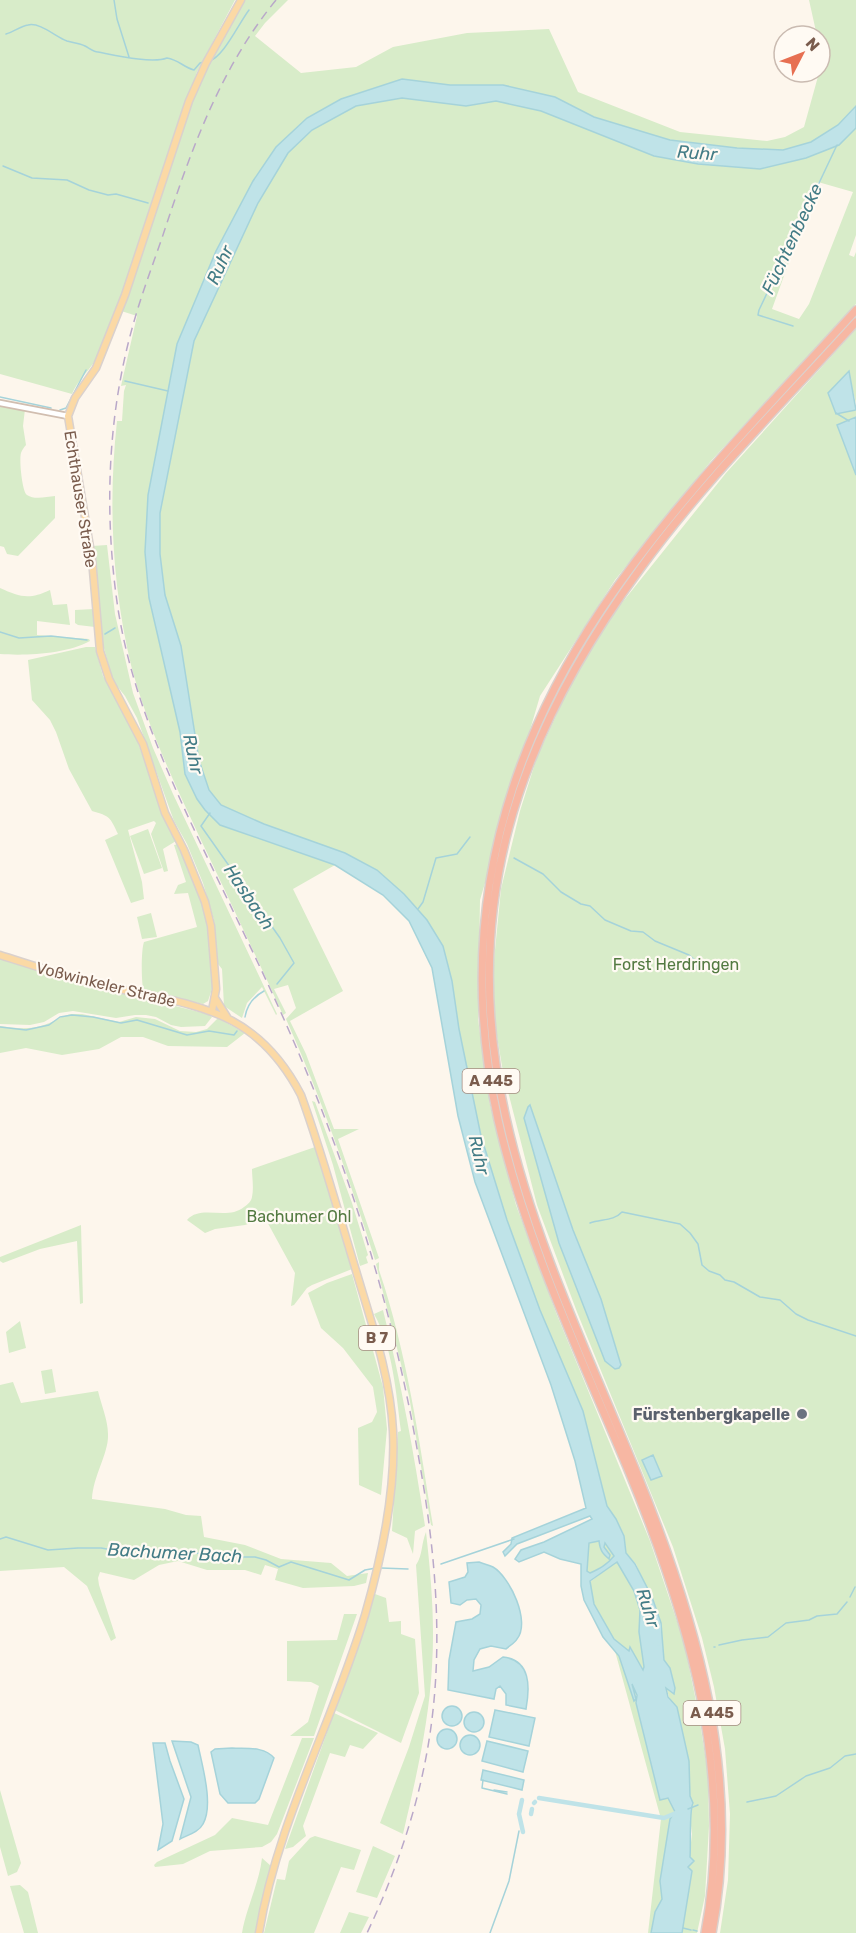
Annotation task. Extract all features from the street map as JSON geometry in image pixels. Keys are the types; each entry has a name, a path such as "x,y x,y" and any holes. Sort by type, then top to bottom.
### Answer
{"highway":[{"name":"A 445","path":"705,1933 714,1861 714,1795 706,1725 696,1671 682,1621 652,1533 537,1250 512,1172 499,1125 486,1048 481,971 484,924 490,876 504,813 519,767 540,717 575,652 603,606 671,517 856,310"},
{"name":"A 445","path":"712,1933 719,1887 723,1815 719,1761 703,1670 690,1620 656,1521 561,1291 519,1170 500,1090 493,1047 489,970 491,925 497,878 511,814 526,770 559,696 592,637 676,522 856,322"}],"main road":[{"name":"Echthauser Straße","path":"212,1011 216,975 212,933 205,902 168,818 143,744 112,685 102,660 98,642 92,560 68,416 75,398 96,368 126,295 192,93 241,0"},
{"name":"Voßwinkeler Straße","path":"0,955 91,982 212,1011"},
{"path":"215,998 227,1018"},
{"name":"B 7","path":"212,1011 245,1028 271,1051 287,1071 301,1095 375,1333 387,1378 393,1431 393,1462 388,1513 365,1614 278,1853 260,1933"}],"street":[{"path":"0,403 68,416"}],"green space":[{"path":"0,0 235,0 197,72 195,78 201,80 244,0 288,0 255,36 301,73 356,67 393,47 467,33 549,29 578,92 680,132 767,141 785,137 804,127 816,84 832,84 832,24 814,24 809,0 856,0 856,106 838,125 811,142 783,150 737,148 670,140 594,117 555,97 499,101 541,111 654,156 698,164 760,169 806,158 839,145 856,128 856,235 849,255 854,257 856,252 856,304 711,461 615,580 540,696 480,900 478,1019 490,1105 516,1205 557,1315 650,1541 684,1642 708,1774 709,1826 705,1896 697,1933 682,1933 692,1871 688,1868 692,1834 689,1809 689,1761 666,1687 674,1694 675,1688 670,1668 664,1660 661,1623 636,1564 626,1553 624,1535 607,1506 583,1411 540,1310 507,1220 481,1136 459,1029 452,981 427,920 404,894 377,870 345,853 263,824 221,805 209,790 199,760 181,646 165,595 160,554 160,513 194,341 258,203 288,153 312,130 356,106 402,98 466,106 503,85 450,85 402,79 341,99 307,118 276,147 253,181 216,251 177,344 148,495 145,552 149,598 180,732 185,774 197,799 220,825 335,865 293,889 343,991 290,1021 306,1054 334,1129 359,1129 338,1139 379,1258 375,1260 334,1138 286,1019 296,1008 288,985 274,989 286,1013 283,1015 171,775 137,688 131,665 116,574 112,513 117,421 122,421 126,385 121,386 137,316 115,309 96,359 72,394 0,374","holes":["818,182 853,192 809,304 799,319 772,309"]},
{"name":"Forst Herdringen","path":"856,329 856,403 848,372 836,414 856,410 856,417 838,425 856,475 856,1933 720,1933 728,1880 730,1814 725,1749 714,1687 702,1638 673,1547 577,1312 537,1205 503,1072 494,1018 494,960 501,889 520,811 537,757 579,666 613,614 726,473"},
{"path":"0,406 25,409 23,426 26,445 21,453 20,462 25,492 27,495 40,498 55,496 55,518 18,556 7,554 4,547 0,546"},
{"path":"107,545 115,614 133,693 173,794 276,1015 262,987 247,1003 242,1018 224,1006 222,969 218,964 214,920 203,883 187,844 174,821 137,718 125,696 113,681 102,641 92,546"},
{"path":"0,588 25,596 50,590 53,605 67,604 70,625 37,621 37,635 89,639 90,641 70,649 46,653 0,654"},
{"path":"94,609 95,627 75,623 75,610"},
{"path":"95,647 103,676 136,737 165,818 176,841 163,849 168,871 164,872 151,834 156,823 154,821 128,830 142,882 144,899 131,903 105,840 118,834 109,818 92,811 69,769 50,720 32,700 28,660"},
{"path":"148,829 162,868 144,874 130,836"},
{"path":"178,844 208,919 213,986 208,1001 203,1004 144,991 143,988 144,942 197,927 188,893 174,894 178,885 186,882 174,845"},
{"path":"151,913 157,937 142,939 137,917"},
{"path":"0,957 92,985 212,1017 205,1026 181,1027 146,1015 116,1018 73,1011 59,1013 44,1022 30,1025 0,1024"},
{"path":"71,1014 82,1014 119,1022 136,1017 155,1019 180,1031 196,1032 207,1029 218,1018 245,1033 227,1047 168,1046 143,1037 121,1037 99,1049 62,1055 26,1048 0,1053 0,1026 33,1028"},
{"path":"312,1101 315,1102 352,1203 368,1255 366,1257 368,1263 360,1266 333,1165"},
{"name":"Bachumer Ohl","path":"315,1147 352,1269 307,1288 291,1306 295,1273 265,1218 245,1225 215,1229 205,1233 187,1220 199,1213 237,1211 252,1199 252,1169"},
{"path":"81,1225 83,1303 80,1304 77,1241 40,1249 3,1263 0,1261 0,1257"},
{"path":"379,1262 379,1270 389,1301 411,1396 433,1526 409,1396 376,1264"},
{"path":"352,1274 383,1387 387,1429 381,1495 359,1485 358,1428 372,1422 377,1412 373,1387 343,1348 321,1328 308,1293"},
{"path":"383,1310 407,1418 425,1526 415,1531 413,1554 407,1538 392,1531 398,1432 401,1431 390,1356 374,1314"},
{"path":"20,1321 26,1348 9,1353 6,1332"},
{"path":"52,1369 56,1392 45,1394 41,1371"},
{"path":"13,1382 21,1403 98,1391 107,1423 108,1441 92,1499 201,1516 204,1537 245,1545 281,1559 331,1563 347,1576 368,1573 366,1583 354,1586 303,1588 275,1580 278,1569 265,1565 261,1575 245,1570 207,1570 178,1561 159,1565 134,1580 100,1572 99,1585 116,1638 111,1641 87,1586 64,1567 0,1571 0,1385"},
{"path":"426,1532 431,1582 433,1649 428,1708 403,1834 380,1823 409,1747 425,1696 416,1565"},
{"path":"599,1541 610,1555 604,1547 605,1542 614,1555 604,1567 590,1573 587,1571 589,1543"},
{"path":"617,1561 634,1591 640,1610 639,1632 643,1671 631,1648 629,1651 614,1639 594,1604 590,1582"},
{"path":"375,1594 386,1598 389,1622 401,1621 401,1634 415,1639 419,1693 401,1743 335,1710"},
{"path":"344,1614 357,1614 314,1736 290,1736 308,1722 319,1686 311,1682 287,1681 287,1641 337,1640"},
{"path":"615,1651 633,1683 660,1800 668,1798 675,1813 670,1819 660,1881 662,1899 655,1912 651,1933 648,1933 661,1819"},
{"path":"334,1713 378,1733 363,1749 350,1745 345,1757 330,1753 303,1826 306,1836 293,1847 285,1849"},
{"path":"302,1738 314,1738 277,1834 271,1842 262,1847 210,1851 183,1864 155,1867 157,1862 215,1835 232,1818 268,1825"},
{"path":"0,1790 21,1863 17,1872 8,1876 0,1847"},
{"path":"315,1836 361,1850 354,1870 341,1867 314,1933 264,1933 277,1879 285,1880 289,1861 310,1838"},
{"path":"373,1846 395,1856 377,1898 356,1892"},
{"path":"262,1858 271,1866 255,1933 242,1933 258,1877"},
{"path":"20,1885 28,1892 38,1933 24,1933 10,1886"},
{"path":"349,1912 369,1917 361,1933 340,1933"}],"water":[{"path":"402,79 450,85 503,85 555,97 594,117 670,140 737,148 783,150 811,142 838,125 856,106 856,128 839,145 806,158 760,169 698,164 654,156 541,111 496,101 466,106 402,98 356,106 312,130 288,153 258,203 194,341 160,513 160,554 165,595 181,646 199,760 209,790 221,805 264,824 345,853 377,870 404,894 427,920 443,946 452,981 459,1029 481,1136 507,1220 540,1310 583,1411 607,1506 624,1536 626,1553 635,1564 652,1597 661,1623 664,1660 670,1668 675,1688 674,1694 666,1688 668,1697 677,1707 689,1761 690,1796 693,1803 690,1857 694,1861 688,1867 692,1871 682,1933 651,1933 655,1912 662,1899 660,1881 670,1819 675,1812 668,1798 660,1800 636,1703 637,1695 632,1684 636,1699 634,1701 619,1656 603,1637 584,1600 581,1586 581,1564 544,1552 519,1562 515,1559 521,1550 544,1542 592,1519 590,1516 517,1544 505,1556 503,1552 511,1544 512,1538 586,1508 575,1461 551,1385 475,1182 458,1116 432,968 409,921 383,895 335,865 220,825 205,810 185,774 180,732 149,598 145,552 148,495 177,344 216,251 253,181 276,147 307,118 341,99","holes":["599,1541 605,1555 609,1559 610,1555 604,1547 605,1543 614,1556 609,1562 590,1573 587,1571 589,1543","617,1562 634,1591 640,1610 639,1632 643,1670 630,1647 629,1651 614,1639 594,1604 590,1581"]},
{"path":"849,371 856,410 836,414 828,393"},
{"path":"856,417 856,475 837,425"},
{"path":"530,1105 573,1230 601,1299 621,1365 619,1368 615,1369 605,1361 559,1243 524,1118"},
{"path":"653,1455 662,1476 651,1480 642,1460"},
{"path":"479,1562 493,1567 506,1580 517,1600 522,1622 517,1639 506,1649 491,1646 480,1649 474,1660 473,1671 489,1667 503,1657 519,1663 524,1669 528,1684 526,1709 506,1705 506,1694 500,1686 496,1689 494,1699 448,1690 449,1660 456,1622 472,1619 480,1614 481,1605 476,1599 467,1600 460,1605 451,1603 449,1582 465,1577 468,1572 467,1563"},
{"path":"452,1706 459,1709 462,1716 459,1723 452,1726 445,1723 442,1716 445,1709"},
{"path":"495,1710 535,1718 529,1746 489,1737"},
{"path":"474,1712 481,1715 484,1722 481,1729 474,1732 467,1729 464,1722 467,1715"},
{"path":"447,1729 454,1732 457,1739 454,1746 447,1749 440,1746 437,1739 440,1732"},
{"path":"470,1735 477,1738 480,1745 477,1752 470,1755 463,1752 460,1745 463,1738"},
{"path":"172,1741 191,1742 198,1745 207,1796 206,1816 203,1824 196,1831 180,1839 191,1797"},
{"path":"487,1741 528,1751 523,1772 482,1761"},
{"path":"153,1743 165,1743 184,1799 172,1841 158,1850 163,1824"},
{"path":"215,1749 260,1750 274,1758 259,1799 255,1803 228,1803 220,1794 211,1752"},
{"path":"483,1770 524,1780 522,1790 481,1780"}],"waterway":[{"path":"114,0 117,19 129,57"},
{"path":"209,61 220,54 249,10"},
{"path":"6,34 33,25 96,52 143,60 167,58 194,70 204,62"},
{"name":"Füchtenbecke","path":"793,326 758,315 759,310 837,145"},
{"path":"3,166 32,178 67,180 89,190 108,195 116,194 148,203"},
{"path":"60,410 66,408 86,370"},
{"path":"125,381 168,391"},
{"path":"0,397 51,408"},
{"name":"Füchtenbecke","path":"836,413 849,421"},
{"path":"105,634 115,628"},
{"path":"0,632 19,638 51,636 87,640"},
{"name":"Hasbach","path":"210,813 201,826 280,938 294,963 277,984"},
{"path":"418,909 423,902 436,858 457,854 470,837"},
{"path":"514,858 543,874 561,892 581,904 590,906 605,920 631,931 643,932 655,941 689,955 695,960 697,969"},
{"name":"Hasbach","path":"245,1017 251,1002 264,991"},
{"name":"Hasbach","path":"0,1027 26,1030 49,1025 60,1017 72,1015 121,1023 137,1020 187,1035 209,1031 234,1035 237,1031"},
{"path":"590,1223 611,1218 622,1212 680,1224 698,1244 702,1265 709,1271 760,1297 780,1300 796,1314 808,1320 856,1336"},
{"name":"Bachumer Bach","path":"0,1539 6,1537 48,1550 78,1548"},
{"name":"Bachumer Bach","path":"441,1564 514,1539"},
{"name":"Bachumer Bach","path":"78,1548 101,1548 137,1554 219,1553 233,1557 255,1557 279,1567 291,1562 349,1580 365,1570 376,1568"},
{"name":"Bachumer Bach","path":"381,1568 408,1569"},
{"path":"850,1597 855,1587"},
{"path":"719,1645 768,1637 786,1623 837,1614 847,1602"},
{"name":"Ruhr","path":"652,1612 657,1626 657,1642"},
{"path":"747,1802 776,1796 806,1776 830,1768 845,1756 856,1754"},
{"path":"483,1780 482,1788 507,1794"},
{"path":"494,1790 507,1792"},
{"path":"539,1798 664,1818 676,1813"},
{"path":"522,1800 519,1814 523,1832"},
{"path":"688,1809 698,1805"},
{"path":"531,1814 532,1809"},
{"path":"490,1933 509,1881 519,1831"},
{"path":"683,1928 691,1930"},
{"path":"693,1930 697,1931"}],"railway":[{"path":"276,0 238,55 208,113 136,314 124,360 113,431 110,466 111,538 118,609 140,699 173,784 278,1006 324,1115 379,1282 407,1396 418,1454 432,1553 437,1619 432,1719 423,1774 408,1829 379,1908 367,1933"}],"place":[{"name":"Fürstenbergkapelle","path":"802,1414"}]}
